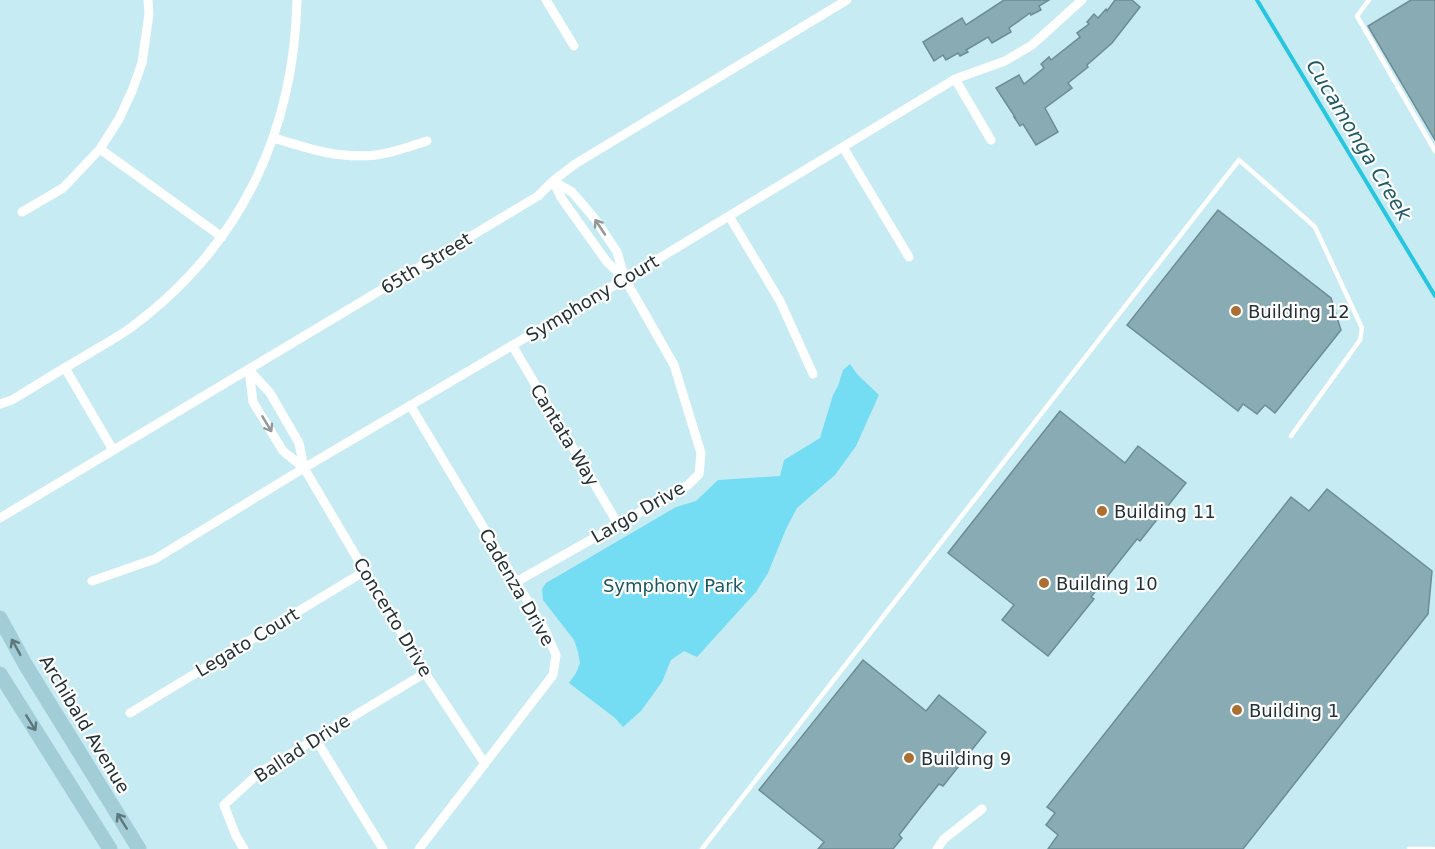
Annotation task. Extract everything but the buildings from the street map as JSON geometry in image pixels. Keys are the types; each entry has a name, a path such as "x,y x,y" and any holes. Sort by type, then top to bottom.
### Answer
{"main road":[{"name":"Archibald Avenue","path":"0,618 139,849"},
{"path":"0,674 110,849"}],"street":[{"path":"22,212 63,188 100,149 119,119 142,63 149,14 148,0"},
{"path":"0,404 12,400 131,328 166,300 196,269 222,237 250,193 274,138 290,79 297,34 297,0"},
{"path":"546,0 574,46"},
{"name":"65th Street","path":"0,518 538,196 575,164 847,0"},
{"name":"Symphony Court","path":"92,580 155,559 955,79 1005,62 1032,45 1082,0"},
{"path":"955,79 991,140"},
{"path":"274,138 321,152 350,156 378,155 427,141"},
{"path":"843,147 909,257"},
{"path":"100,149 222,237"},
{"name":"Largo Drive","path":"553,181 562,199 607,262 625,279"},
{"name":"Largo Drive","path":"516,582 688,485 699,474 702,453 674,365 625,279 617,252 595,219 572,192 553,181"},
{"path":"729,216 780,301 813,374"},
{"name":"Cantata Way","path":"512,345 618,524"},
{"path":"65,368 113,450"},
{"name":"Concerto Drive","path":"249,370 253,402 283,451 304,468"},
{"name":"Concerto Drive","path":"249,370 270,393 299,443 304,468 425,673 485,764"},
{"name":"Cadenza Drive","path":"410,405 545,630 556,655 553,675 419,849"},
{"name":"Legato Court","path":"130,713 365,571"},
{"name":"Ballad Drive","path":"244,849 236,836 224,805 259,773 425,673"},
{"path":"315,738 383,849"},
{"path":"937,849 944,839 982,809"}],"lane":[{"path":"1369,0 1357,16 1435,151"},
{"path":"702,849 1239,160 1315,227 1362,328 1360,340 1291,436"},
{"path":"1409,849 1433,849"}],"green space":[{"name":"Symphony Park","path":"850,364 879,395 856,446 835,475 797,508 768,573 756,592 697,657 684,651 671,660 662,682 641,711 623,727 615,718 569,683 580,663 578,652 574,640 543,600 542,589 546,583 676,507 696,501 718,480 780,476 784,460 820,438 843,370"}],"waterway":[{"name":"Cucamonga Creek","path":"1257,0 1435,296"}],"place":[{"name":"Building 12","path":"1236,311"},
{"name":"Building 11","path":"1102,511"},
{"name":"Building 10","path":"1044,583"},
{"name":"Building 1","path":"1237,710"},
{"name":"Building 9","path":"909,758"}]}
